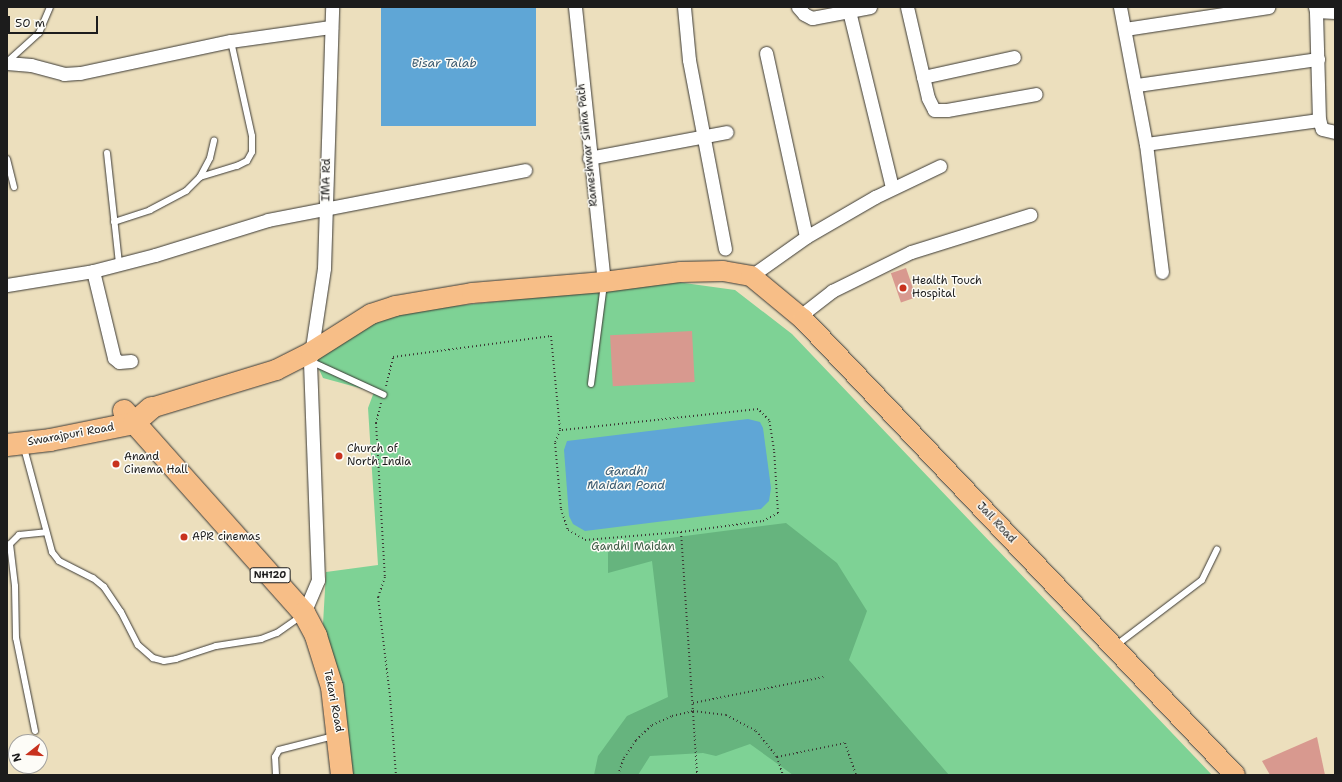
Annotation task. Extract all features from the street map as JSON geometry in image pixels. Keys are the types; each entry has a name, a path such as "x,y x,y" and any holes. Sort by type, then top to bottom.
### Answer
{"highway":[{"path":"129,417 151,408"},
{"name":"Tekari Road","path":"129,417 304,613 325,662 332,687 340,735 342,775"},
{"name":"Swarajpuri Road","path":"12,441 129,417"}],"main road":[{"path":"151,408 240,383 311,357 371,314 395,306 472,293 604,282 682,272 723,271 751,276"},
{"name":"Jail Road","path":"751,276 800,316 1235,775"}],"street":[{"name":"IMA Rd","path":"304,613 318,580 311,357 324,268 332,7"},
{"name":"Rameshwar Sinha Path","path":"575,7 589,158 604,282"},
{"path":"684,7 689,60 725,249"},
{"path":"798,7 804,14 812,18 870,7"},
{"path":"907,7 928,98 934,110 947,110 1036,94"},
{"path":"1120,7 1137,85 1162,272"},
{"path":"1126,29 1268,7"},
{"path":"1335,12 1315,9 1320,120 1322,129 1335,132"},
{"path":"849,11 892,188"},
{"path":"7,62 31,65 64,74 80,73 231,41 331,27"},
{"path":"766,53 806,237"},
{"path":"923,77 1014,57"},
{"path":"1137,85 1318,59"},
{"path":"1146,144 1320,120"},
{"path":"589,158 727,132"},
{"path":"751,276 806,237 892,188 940,166"},
{"path":"7,285 93,271 268,220 326,210 524,170"},
{"path":"800,316 832,291 910,252 1030,215"},
{"path":"93,271 114,358 119,362 131,361"}],"lane":[{"path":"7,62 39,34 50,7"},
{"path":"114,222 168,202 200,177 242,164 247,161 252,152 252,136 231,41"},
{"path":"200,177 210,158 214,140"},
{"path":"107,153 119,264"},
{"path":"7,159 14,187"},
{"path":"591,384 604,282"},
{"path":"311,357 384,395"},
{"path":"12,441 52,552 58,560 93,578 104,587 121,612 138,645 154,658 164,661 176,659 216,646 261,639 276,633 304,613"},
{"path":"35,731 18,656 10,571 12,540 19,535 46,532"},
{"path":"1114,647 1202,580 1217,549"},
{"path":"276,775 275,757 279,750 340,735"}],"path":[{"path":"396,775 390,696 378,597 385,577 376,423 393,357 551,336 560,430 555,443 561,509 568,530 585,540 681,532 763,521 778,513 774,450 769,420 758,409 560,430"},
{"path":"681,532 697,775"},
{"path":"692,703 823,677"},
{"path":"618,775 624,758 636,740 652,726 672,716 693,711 710,711 742,722 756,731 777,757 783,775"},
{"path":"777,757 845,743 856,775"}],"green space":[{"name":"Gandhi Maidan","path":"677,282 735,290 792,334 1212,775 352,775 341,680 323,624 326,572 378,565 368,408 374,392 323,378 311,352 388,313"},
{"path":"786,523 837,563 867,611 849,660 949,775 793,775 750,744 716,756 703,753 650,756 638,775 594,775 598,756 627,716 668,697 652,561 608,573 608,546"}],"water":[{"name":"Bisar Talab","path":"381,7 536,7 536,126 381,126"},
{"name":"Gandhi Maidan Pond","path":"748,419 760,422 763,428 771,488 769,501 761,509 585,531 573,524 569,516 564,450 567,441"}],"building":[{"path":"906,268 916,297 901,303 891,273"},
{"path":"692,331 695,382 613,386 610,335"},
{"path":"1317,737 1325,775 1270,775 1262,761"}],"place":[{"name":"Health Touch Hospital","path":"903,288"},
{"name":"Church of North India","path":"339,456"},
{"name":"Anand Cinema Hall","path":"116,464"},
{"name":"APR cinemas","path":"184,537"}]}
